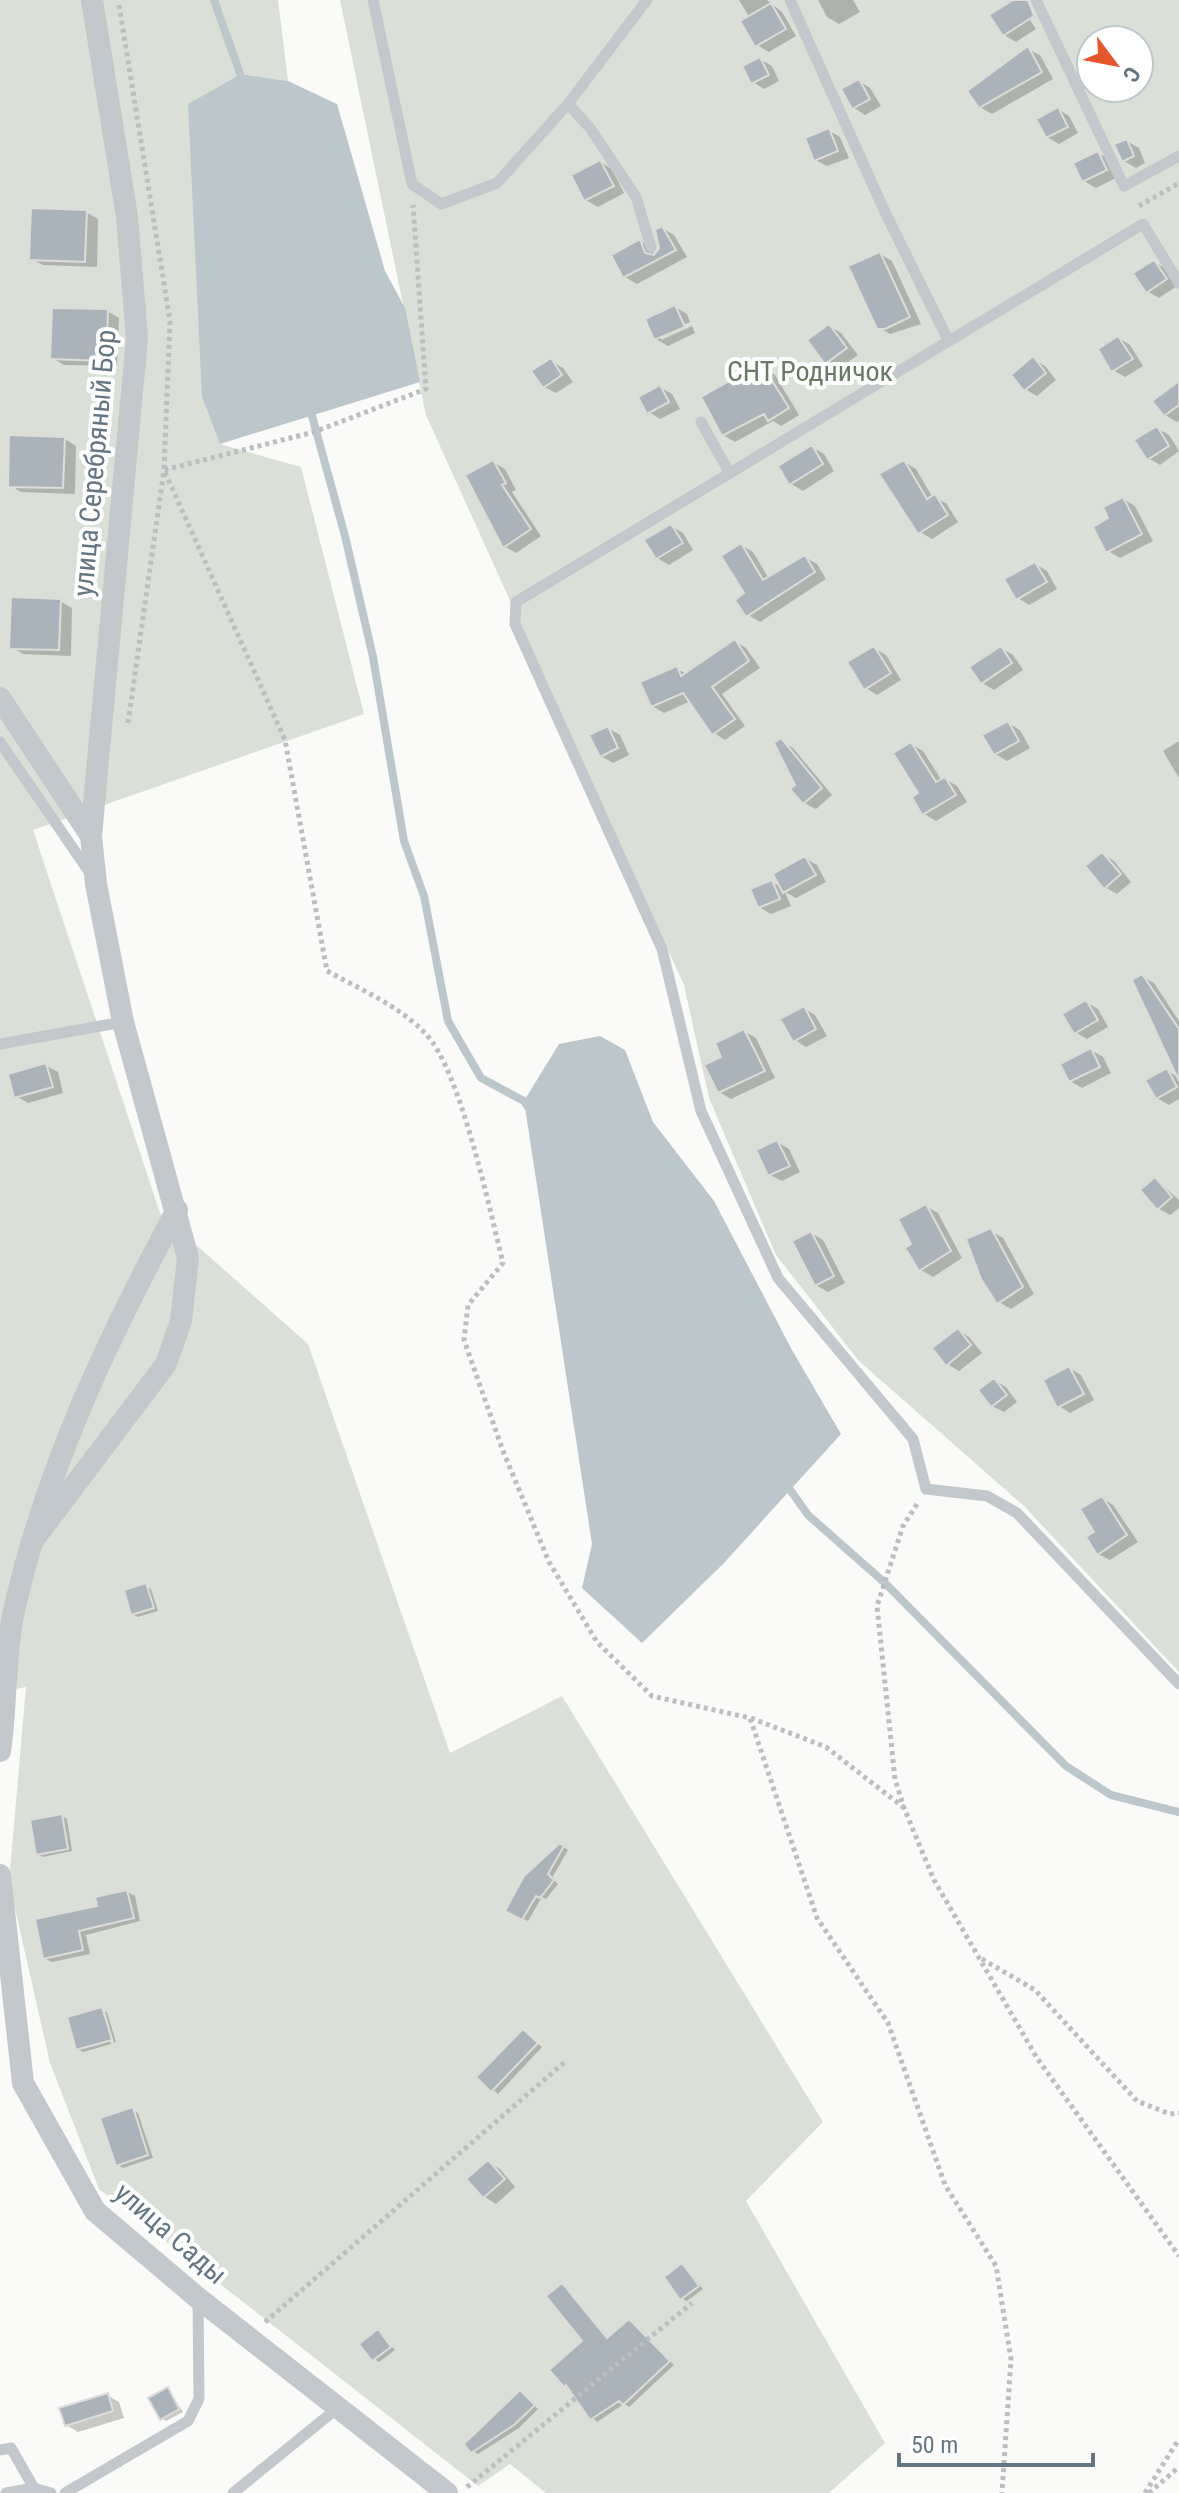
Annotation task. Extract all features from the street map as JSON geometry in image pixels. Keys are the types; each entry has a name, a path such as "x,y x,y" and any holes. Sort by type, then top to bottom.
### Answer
{"street":[{"name":"улица Серебряный Бор","path":"31,1543 166,1364 181,1321 188,1258 123,1022 96,884 91,836 137,338 127,217 92,0"},
{"path":"0,698 91,836"},
{"path":"0,1751 13,1615 31,1543 56,1466 115,1325 177,1210"},
{"name":"улица Сады","path":"0,1875 23,2083 95,2211 198,2298 340,2406 447,2493"}],"lane":[{"path":"373,0 412,184 441,204 497,183 568,104 647,0"},
{"path":"790,0 884,210 948,340"},
{"path":"1036,0 1124,186 1179,156"},
{"path":"568,104 590,128 636,197 651,247"},
{"path":"1179,283 1143,224 516,602 515,624 662,949 701,1111 778,1278 913,1439 926,1489 987,1496 1017,1513 1179,1684"},
{"path":"701,422 729,472"},
{"path":"0,742 96,884"},
{"path":"0,1044 123,1022"},
{"path":"65,2493 188,2421 199,2399 198,2298"},
{"path":"233,2493 340,2406"},
{"path":"0,2450 11,2448 34,2488"},
{"path":"6,2493 34,2488 51,2493"}],"path":[{"path":"118,0 170,321 164,470 128,724"},
{"path":"1134,208 1179,183"},
{"path":"164,470 314,432 426,389 412,184"},
{"path":"1124,186 1143,224"},
{"path":"164,470 285,740 327,971 375,997 426,1034 451,1083 473,1147 503,1263 468,1305 464,1340 503,1451 549,1562 597,1642 652,1696 750,1718 826,1747 904,1808"},
{"path":"926,1489 903,1526 877,1606 895,1779 904,1808 934,1880 1037,2058 1179,2256"},
{"path":"750,1718 817,1918 888,2023 945,2185 996,2266 1011,2359 1002,2493"},
{"path":"981,1958 1035,1990 1137,2101 1170,2114 1179,2113"},
{"path":"249,2335 567,2060"},
{"path":"460,2493 692,2303"},
{"path":"1147,2493 1179,2439"},
{"path":"1147,2493 1179,2467"}],"green space":[{"path":"0,0 278,0 288,81 241,74 202,397 220,444 301,467 364,714 33,830 160,1213 308,1344 450,1753 562,1696 823,2122 746,2201 885,2443 829,2493 546,2493 510,2464 478,2486 99,2189 50,2063 9,1882 26,1687 0,1692"},
{"name":"СНТ Родничок","path":"340,0 1179,0 1179,1672 1024,1506 859,1361 776,1255 709,1098 684,985 426,415"}],"shaded area":[{"path":"241,74 288,81 337,104 385,271 405,308 420,382 220,444 202,397 188,104"},
{"path":"600,1036 625,1050 653,1122 714,1201 792,1350 841,1434 724,1563 642,1643 582,1588 592,1544 524,1101 559,1044"}],"building":[{"path":"1013,0 1028,0 1034,16 1003,36 989,15"},
{"path":"771,3 786,29 755,47 740,21"},
{"path":"1028,46 1042,72 979,108 967,91"},
{"path":"760,57 769,75 751,84 742,66"},
{"path":"859,79 870,99 852,109 841,89"},
{"path":"1058,107 1068,127 1046,138 1036,119"},
{"path":"829,128 838,151 814,161 805,138"},
{"path":"1127,139 1134,156 1122,162 1114,144"},
{"path":"1098,151 1107,170 1082,182 1073,163"},
{"path":"600,160 614,186 584,201 571,175"},
{"path":"31,208 87,210 85,262 29,260"},
{"path":"662,226 676,250 623,278 611,255 640,239 645,253 654,255 659,248 655,230"},
{"path":"880,252 910,317 885,329 877,329 848,266"},
{"path":"1154,260 1167,279 1146,293 1133,273"},
{"path":"675,305 685,327 654,340 645,319"},
{"path":"52,308 108,309 106,361 50,359"},
{"path":"829,324 847,348 825,364 807,340"},
{"path":"1118,336 1133,359 1111,372 1098,349"},
{"path":"1033,356 1046,373 1024,391 1011,375"},
{"path":"551,358 562,375 543,388 531,371"},
{"path":"763,366 789,408 768,421 764,414 722,436 701,397 731,380 733,385"},
{"path":"1179,381 1179,405 1164,416 1152,401"},
{"path":"660,385 669,402 647,414 638,397"},
{"path":"1157,426 1169,446 1147,460 1134,440"},
{"path":"9,435 65,437 63,488 8,487"},
{"path":"812,445 823,464 789,485 778,466"},
{"path":"493,460 506,483 502,485 531,529 503,548 465,475"},
{"path":"904,460 927,499 935,494 948,515 918,534 879,474"},
{"path":"1123,497 1142,534 1106,553 1093,527 1108,518 1103,507"},
{"path":"671,524 683,543 656,559 644,540"},
{"path":"741,543 763,580 805,555 815,572 746,617 735,600 744,593 721,556"},
{"path":"1035,562 1047,582 1016,600 1004,579"},
{"path":"11,597 61,599 59,650 9,649"},
{"path":"735,639 749,661 712,687 735,719 712,735 683,693 651,707 640,682 677,666 681,676"},
{"path":"874,646 891,673 864,690 847,662"},
{"path":"1001,646 1012,663 981,684 969,667"},
{"path":"1008,721 1019,741 994,755 982,735"},
{"path":"608,726 618,748 600,757 589,735"},
{"path":"781,738 822,788 803,804 790,789 795,785 774,743"},
{"path":"911,742 936,782 945,777 956,795 922,815 912,797 918,793 893,753"},
{"path":"1102,852 1121,874 1104,889 1085,866"},
{"path":"805,856 816,875 783,893 773,874"},
{"path":"772,880 780,899 758,908 750,889"},
{"path":"1142,974 1179,1029 1179,1081 1132,980"},
{"path":"1086,1000 1098,1020 1074,1034 1062,1014"},
{"path":"804,1006 816,1029 793,1042 780,1019"},
{"path":"744,1029 765,1071 718,1093 704,1065 721,1057 715,1043"},
{"path":"1091,1048 1100,1067 1069,1082 1060,1064"},
{"path":"46,1063 53,1087 14,1098 8,1074"},
{"path":"1167,1068 1177,1087 1156,1099 1145,1080"},
{"path":"777,1140 790,1166 768,1176 756,1150"},
{"path":"1155,1177 1172,1197 1157,1210 1140,1190"},
{"path":"926,1204 951,1251 919,1271 905,1248 911,1244 898,1219"},
{"path":"991,1228 1023,1287 997,1304 981,1279 966,1239"},
{"path":"811,1231 834,1276 815,1286 792,1241"},
{"path":"958,1328 971,1345 946,1366 932,1348"},
{"path":"1069,1366 1084,1394 1057,1408 1043,1380"},
{"path":"994,1378 1007,1395 991,1407 978,1390"},
{"path":"1102,1496 1127,1535 1097,1555 1086,1537 1094,1532 1080,1509"},
{"path":"146,1583 154,1608 131,1615 124,1590"},
{"path":"62,1814 68,1849 36,1855 30,1820"},
{"path":"560,1843 564,1846 548,1874 554,1880 540,1898 536,1896 522,1920 505,1911 524,1876"},
{"path":"127,1890 134,1918 79,1931 83,1950 43,1959 35,1919 97,1906 95,1897"},
{"path":"102,2007 112,2040 76,2050 67,2017"},
{"path":"523,2029 538,2043 491,2092 476,2077"},
{"path":"133,2107 148,2155 116,2166 100,2118"},
{"path":"488,2160 505,2179 483,2198 466,2179"},
{"path":"682,2263 699,2286 680,2300 664,2277"},
{"path":"562,2283 607,2338 629,2319 670,2361 623,2405 619,2401 590,2420 566,2385 564,2387 549,2370 582,2341 546,2296"},
{"path":"378,2329 391,2347 372,2361 359,2344"},
{"path":"168,2387 179,2409 160,2420 148,2398"},
{"path":"520,2390 535,2405 514,2425 471,2453 464,2444"},
{"path":"108,2393 113,2411 65,2426 59,2408"}],"waterway":[{"path":"214,0 243,82"},
{"path":"309,405 345,536 373,657 404,841 424,896 448,1021 481,1078 524,1101 530,1110"},
{"path":"786,1484 808,1515 885,1583 1066,1766 1111,1795 1179,1812"}]}
